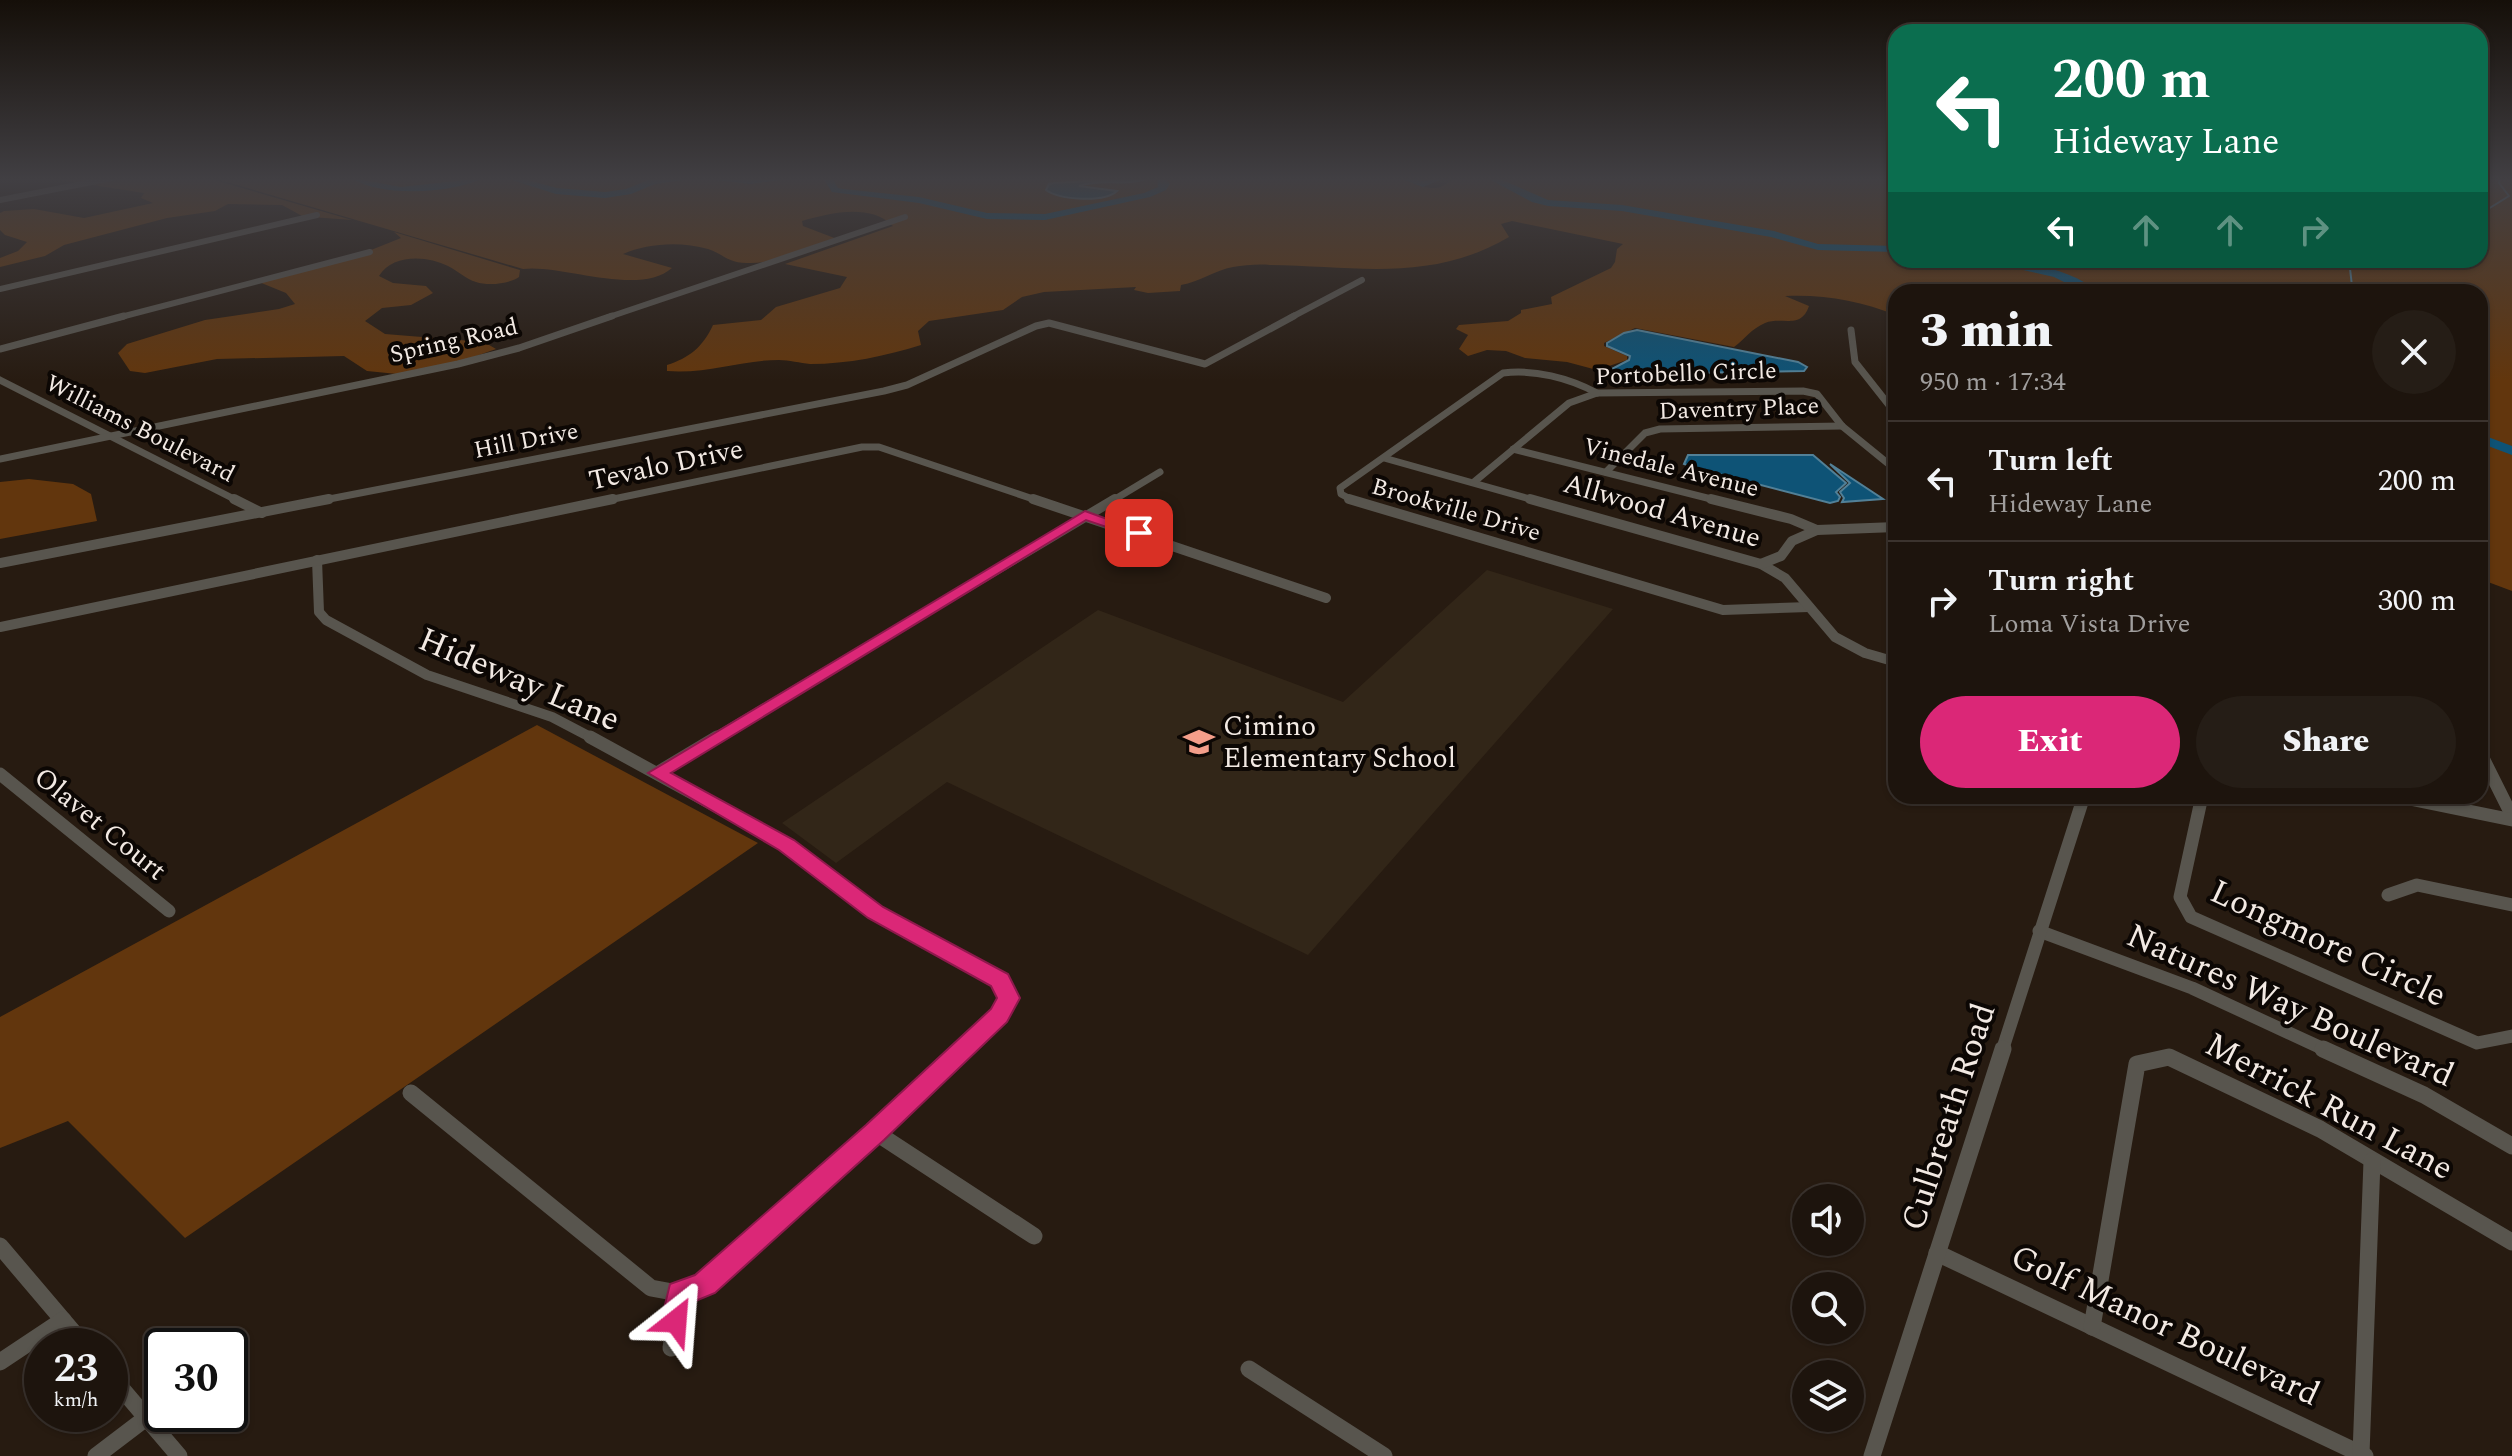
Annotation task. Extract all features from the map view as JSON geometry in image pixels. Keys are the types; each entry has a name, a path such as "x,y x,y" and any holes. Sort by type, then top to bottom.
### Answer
{"street":[{"path":"0,289 184,246"},
{"name":"Spring Road","path":"0,459 458,364 519,348 820,246"},
{"path":"0,349 370,252"},
{"name":"Hill Drive","path":"0,563 884,391 907,385 1036,326 1049,323 1205,364 1362,280"},
{"path":"1851,330 1854,364 1888,402"},
{"name":"Brookville Drive","path":"1597,393 1580,385 1521,371 1503,373 1340,488 1341,494 1351,500 1723,610 1809,607"},
{"name":"Williams Boulevard","path":"0,380 262,513"},
{"name":"Portobello Circle","path":"1474,482 1569,403 1597,393 1803,391 1817,394 1842,426 1888,463"},
{"name":"Daventry Place","path":"1606,472 1645,433 1660,429 1842,426"},
{"name":"Tevalo Drive","path":"0,627 862,447 879,447 1326,598"},
{"name":"Vinedale Avenue","path":"1513,449 1791,519 1817,530"},
{"name":"Allwood Avenue","path":"1384,458 1761,564 1785,578 1835,637 1865,653 1888,660"},
{"path":"657,773 1160,472"},
{"path":"1761,564 1781,556 1792,541 1817,530 1888,527"},
{"name":"Hideway Lane","path":"317,560 319,612 326,620 427,675 552,717 657,773 787,845 875,912 1000,980 1008,998 999,1015 875,1132 705,1284 680,1294"},
{"path":"2488,768 2512,818"},
{"name":"Olavet Court","path":"0,774 169,911"},
{"name":"Culbreath Road","path":"1872,1456 2081,804"},
{"name":"Longmore Circle","path":"2200,804 2180,897 2191,917 2477,1043 2512,1036"},
{"path":"2438,804 2512,818"},
{"path":"2388,895 2417,885 2512,905"},
{"name":"Natures Way Boulevard","path":"2039,931 2206,995 2424,1095 2512,1146"},
{"name":"Merrick Run Lane","path":"2092,1327 2137,1064 2169,1057 2320,1129 2512,1242"},
{"path":"411,1093 651,1288 658,1292 680,1294 671,1348"},
{"path":"875,1132 1034,1236"},
{"path":"2363,1455 2372,1161"},
{"path":"0,1246 70,1328"},
{"name":"Golf Manor Boulevard","path":"1937,1253 2363,1455"},
{"path":"0,1362 63,1320"},
{"path":"1249,1369 1384,1456"},
{"path":"128,1396 144,1416"},
{"path":"96,1456 144,1420"},
{"path":"158,1432 179,1456"}],"shaded area":[{"path":"23,246 62,246 45,256 0,267 0,258"},
{"path":"381,246 440,246 520,270 519,277 515,279 492,284 469,279 440,262 401,260 379,276 393,283 426,286 433,293 411,305 382,308 365,321 385,334 484,342 496,349 465,360 397,374 367,371 344,356 217,359 145,373 130,371 118,353 127,344 205,320 295,304 286,293 259,282 373,253 366,252"},
{"path":"444,246 650,246 623,254 672,268 658,276 640,280 523,269"},
{"path":"692,246 818,246 759,263 734,261 708,249"},
{"path":"836,246 1490,246 1451,261 1392,269 1266,265 1233,267 1181,285 1180,291 1148,293 1134,290 1136,287 1044,292 1022,297 1003,310 929,321 918,331 921,345 881,356 824,364 783,360 697,371 667,371 667,365 689,355 700,345 713,325 761,320 776,307 840,288 847,277 785,264"},
{"path":"1621,246 1888,246 1888,268 2488,268 2488,246 2512,246 2512,591 2488,582 2488,284 1888,284 1888,312 1842,300 1785,296 1809,306 1806,313 1796,320 1765,323 1734,347 1635,328 1604,343 1604,346 1627,356 1627,360 1597,370 1567,362 1525,358 1506,351 1487,350 1468,356 1459,349 1468,335 1456,329 1459,325 1508,321 1521,310 1552,304 1551,297 1611,268"},
{"path":"29,479 73,484 91,494 97,521 0,539 0,482"},
{"name":"Cimino Elementary School","path":"1487,570 1613,609 1308,955 947,782 836,863 782,823 1098,610 1343,702"},
{"path":"537,725 758,843 185,1238 68,1121 0,1148 0,1017"}],"water":[{"path":"1637,330 1798,362 1807,367 1804,371 1625,374 1608,371 1629,360 1630,356 1607,346 1607,343 1624,333"},
{"path":"1688,455 1813,455 1846,483 1836,492 1840,497 1838,501 1830,503 1692,467 1684,464"},
{"path":"1830,464 1883,499 1842,502 1844,498 1840,492 1850,483"}],"waterway":[{"path":"1810,246 1888,249"},
{"path":"2026,268 2057,274 2077,284"},
{"path":"2350,268 2352,284"},
{"path":"2488,441 2512,451"}],"place":[{"name":"Cimino Elementary School","path":"1199,742"}],"route":[{"path":"676,1321 680,1294 705,1284 875,1132 999,1015 1008,998 1000,980 875,912 787,845 657,773 1085,515 1139,533"}]}
